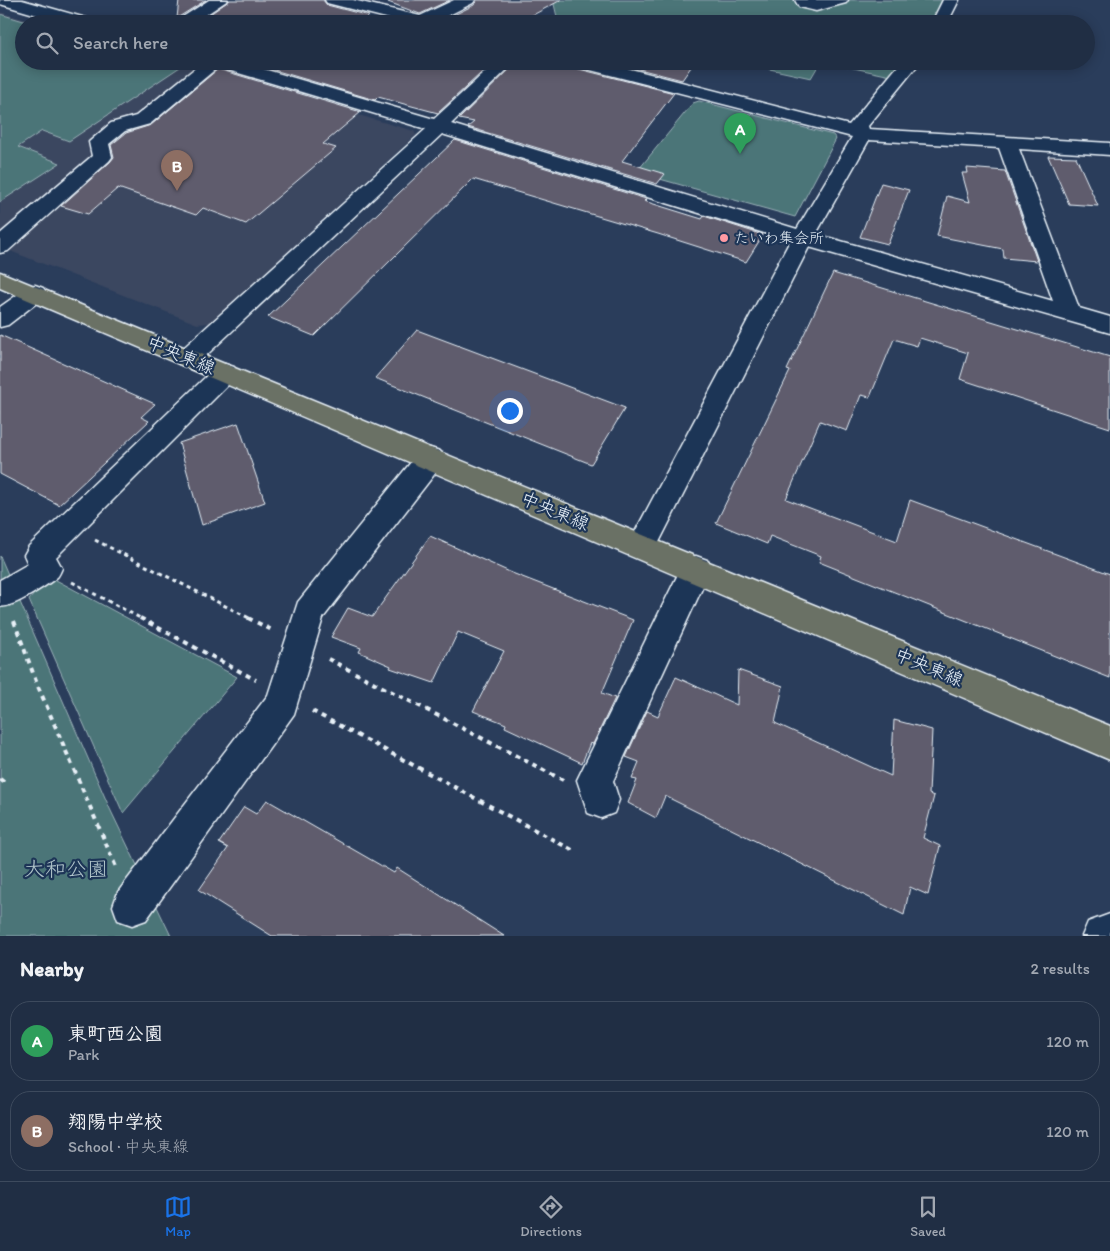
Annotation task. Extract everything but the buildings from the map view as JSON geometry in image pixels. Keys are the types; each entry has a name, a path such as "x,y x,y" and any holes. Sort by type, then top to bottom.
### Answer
{"main road":[{"name":"中央東線","path":"0,279 1110,743"}],"street":[{"path":"5,0 56,15"},
{"path":"195,15 220,0"},
{"path":"441,15 467,0"},
{"path":"803,0 805,4 816,6 840,0"},
{"path":"944,15 951,0"},
{"path":"340,1 395,15"},
{"path":"0,246 102,157 99,142 118,127 143,120 204,70"},
{"path":"246,70 439,125 618,183 1110,325"},
{"path":"188,358 423,144 439,125 497,70"},
{"path":"612,70 863,134 1110,149"},
{"path":"863,134 858,126 905,70"},
{"path":"642,547 803,237 863,134"},
{"path":"1007,143 1069,314"},
{"path":"0,319 35,293"},
{"path":"4,594 46,568 39,555 225,373"},
{"path":"132,906 282,703 309,612 430,459"},
{"path":"601,800 594,780 696,569"},
{"path":"1102,936 1110,932"}],"path":[{"path":"68,526 601,800"},
{"path":"4,594 37,684 132,906"},
{"path":"0,779 7,785"}],"shaded area":[{"path":"0,12 15,16 15,70 202,70 414,131 416,135 210,323 197,324 0,247"}],"green space":[{"path":"553,0 945,0 938,15 557,15"},
{"path":"0,14 15,18 15,70 176,70 69,141 42,131 18,147 60,163 0,202"},
{"path":"774,70 816,70 811,78"},
{"path":"863,70 896,70 891,76"},
{"path":"699,101 833,135 836,139 795,217 642,174 639,169 693,103"},
{"name":"大和公園","path":"0,556 110,809 171,936 0,936"},
{"path":"56,580 237,677 123,813 29,600 41,586"}],"place":[{"name":"東町西公園","path":"740,154"},
{"name":"翔陽中学校","path":"177,191"},
{"name":"たいわ集会所","path":"724,238"}]}
